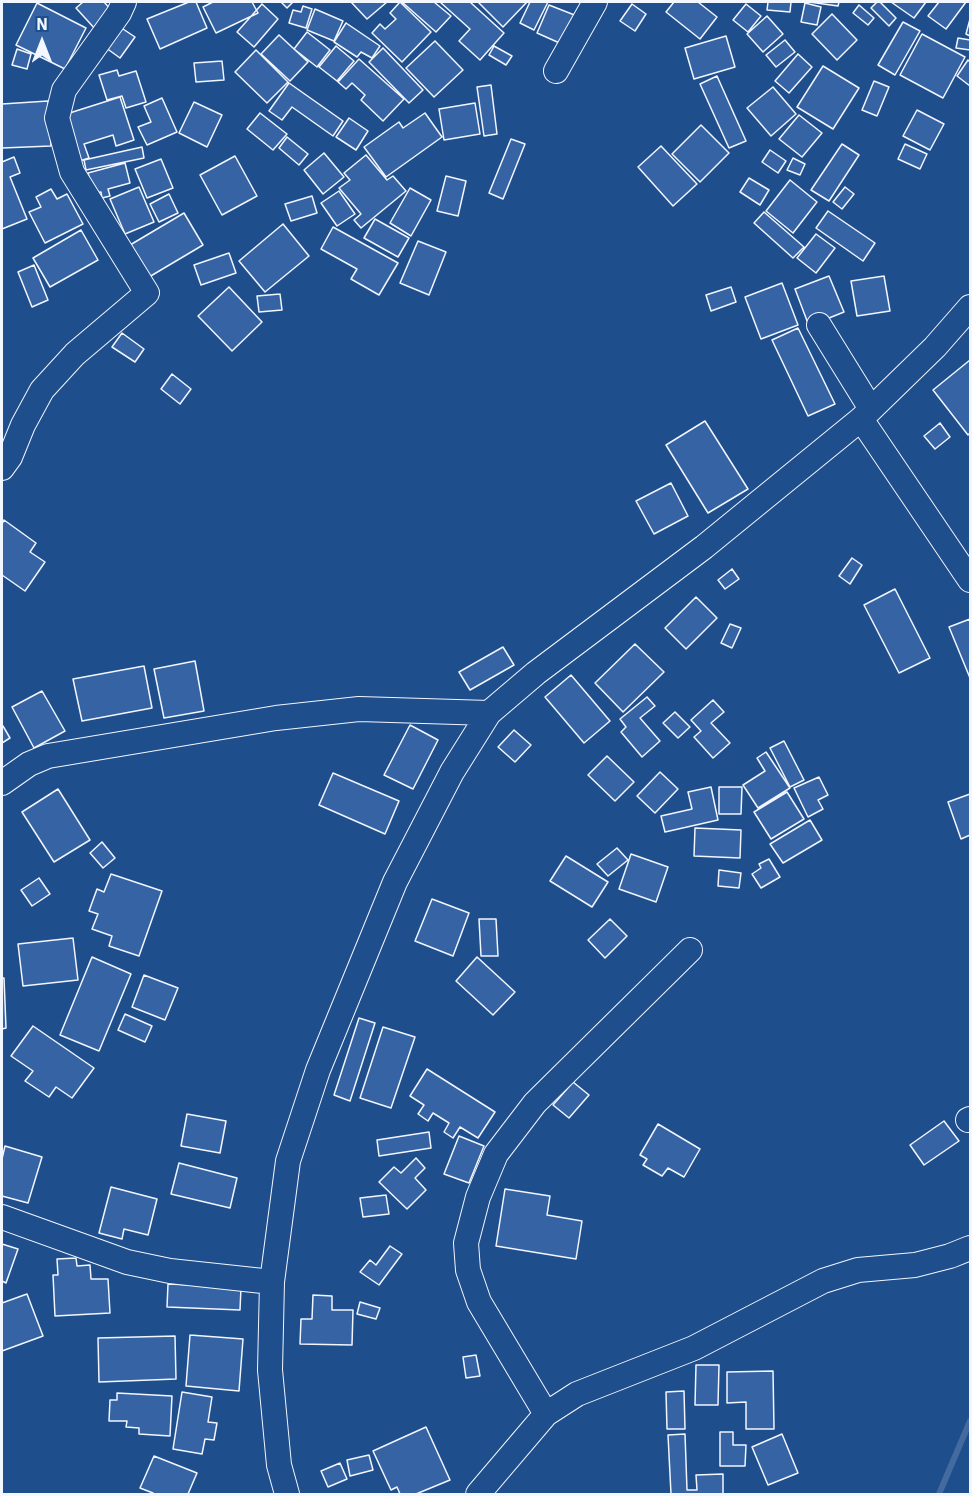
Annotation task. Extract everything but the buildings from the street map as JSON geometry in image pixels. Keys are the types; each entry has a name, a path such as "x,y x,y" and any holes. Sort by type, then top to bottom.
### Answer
{"street":[{"path":"556,71 596,2"},
{"path":"2,468 10,457 23,425 42,390 75,354 147,293 72,172 57,118 64,90 119,13 130,4"},
{"path":"287,1494 279,1465 270,1370 272,1282 288,1161 318,1070 395,882 452,772 489,713 536,673 704,547 866,414 935,347 970,307"},
{"path":"819,326 866,414 970,580"},
{"path":"2,783 28,764 48,756 276,718 359,709 489,713"},
{"path":"546,1414 480,1302 468,1270 466,1243 478,1197 496,1154 535,1103 690,950"},
{"path":"2,1217 126,1262 170,1271 272,1282"},
{"path":"478,1494 546,1414 578,1394 694,1348 823,1281 858,1270 915,1265 970,1248"}],"waterway":[{"path":"939,1494 970,1421"}]}
